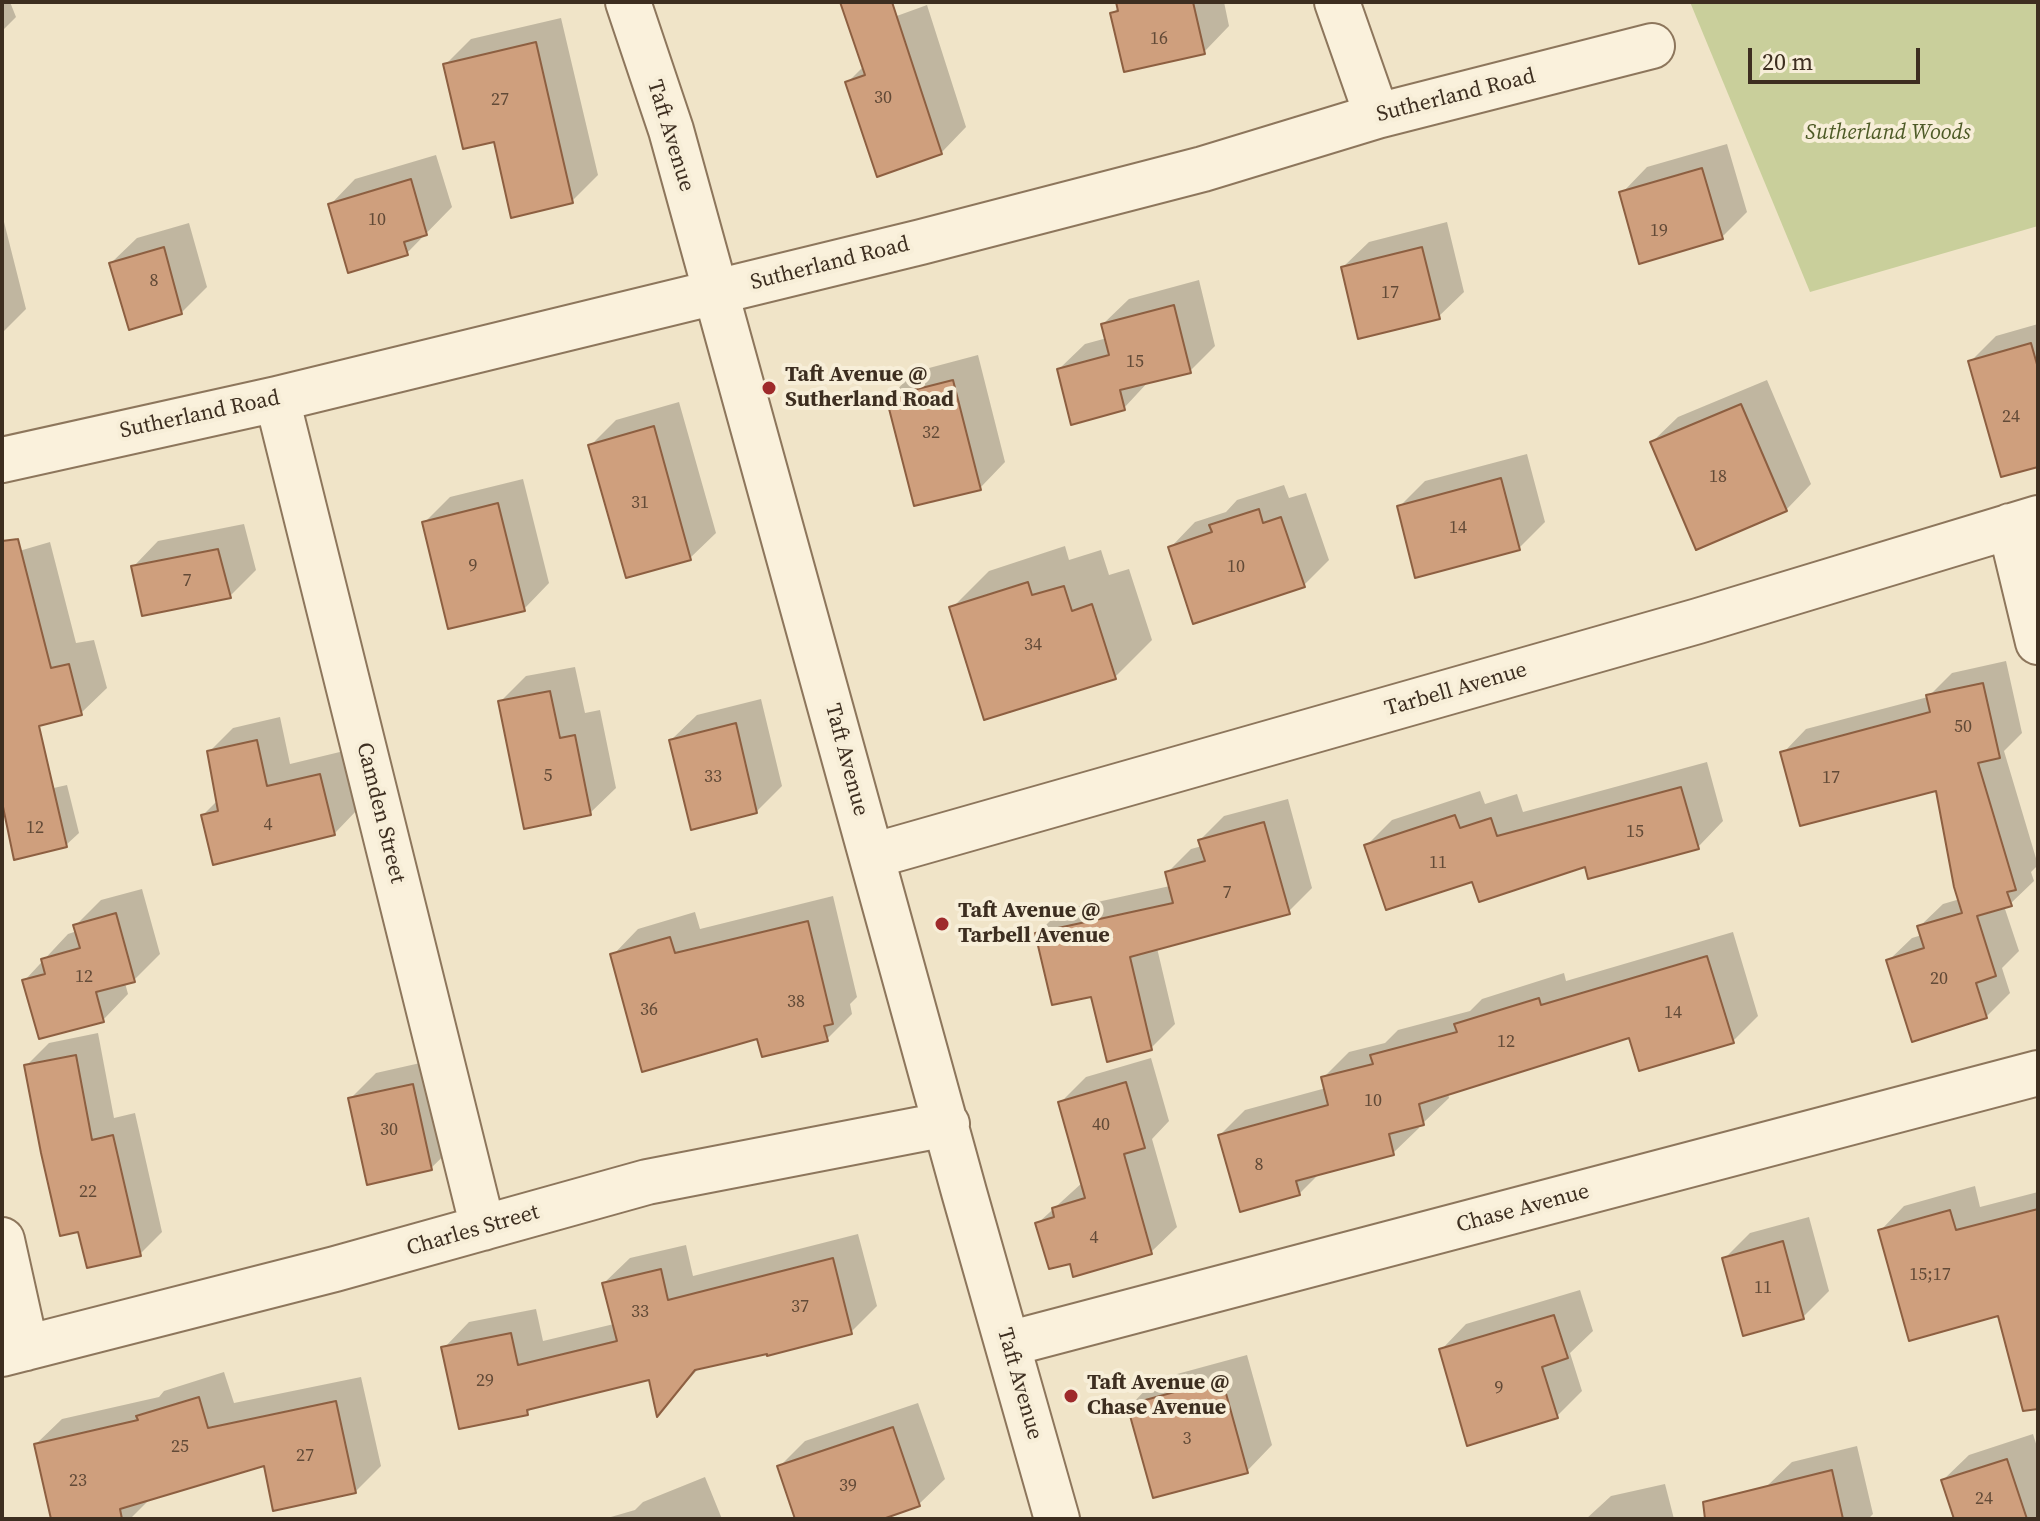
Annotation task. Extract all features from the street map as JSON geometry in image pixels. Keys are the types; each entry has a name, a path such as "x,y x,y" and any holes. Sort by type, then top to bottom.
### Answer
{"street":[{"name":"Taft Avenue","path":"628,2 671,130 1057,1519"},
{"path":"1337,2 1377,116"},
{"name":"Sutherland Road","path":"2,460 277,399 715,293 1188,173 1377,116 1652,46"},
{"name":"Camden Street","path":"277,399 483,1228"},
{"path":"2024,522 2038,642"},
{"name":"Tarbell Avenue","path":"872,856 1668,630 2024,522"},
{"name":"Chase Avenue","path":"1008,1344 2038,1073"},
{"name":"Charles Street","path":"14,1351 335,1269 647,1182 947,1124"},
{"path":"2,1240 14,1351"}],"green space":[{"name":"Sutherland Woods","path":"1690,2 2038,2 2038,226 1810,292"}],"building":[{"path":"840,2 892,2 942,154 877,177 845,82 865,75"},
{"path":"1116,2 1193,2 1205,54 1124,72 1110,13 1118,11"},
{"path":"536,42 573,203 511,218 494,142 463,149 443,64"},
{"path":"1702,168 1723,239 1639,264 1619,192"},
{"path":"411,179 427,235 404,242 408,255 348,273 328,204"},
{"path":"164,247 182,314 129,330 109,263"},
{"path":"1422,247 1440,319 1358,339 1341,267"},
{"path":"1174,305 1191,373 1120,390 1125,410 1071,425 1057,369 1109,355 1101,324"},
{"path":"2031,343 2038,368 2038,467 2001,477 1968,361"},
{"path":"953,380 981,490 914,506 886,397"},
{"path":"1741,404 1787,511 1696,550 1650,442"},
{"path":"654,426 691,560 626,578 588,445"},
{"path":"1501,478 1520,550 1415,578 1397,506"},
{"path":"498,503 525,611 448,629 422,522"},
{"path":"1259,509 1263,523 1281,517 1305,587 1193,624 1168,547 1212,532 1209,525"},
{"path":"18,539 51,668 69,664 82,715 39,726 67,847 14,860 2,802 2,541"},
{"path":"218,549 231,598 142,616 131,566"},
{"path":"1028,582 1032,595 1064,586 1072,611 1092,604 1116,679 984,720 949,607"},
{"path":"1983,683 2000,758 1978,763 2016,890 2007,892 2012,906 1977,916 1996,976 1976,983 1987,1018 1912,1042 1886,960 1924,948 1917,926 1962,913 1954,887 1936,791 1800,826 1780,752 1930,712 1926,695"},
{"path":"550,691 560,738 575,735 591,815 524,829 498,701"},
{"path":"736,723 757,813 691,830 669,740"},
{"path":"257,740 267,786 320,774 335,835 213,865 201,815 218,811 207,751"},
{"path":"1681,787 1699,849 1588,879 1585,867 1479,902 1472,882 1386,910 1364,845 1455,815 1460,828 1491,818 1497,836"},
{"path":"1264,822 1290,914 1130,957 1152,1050 1107,1062 1091,997 1052,1005 1035,933 1173,903 1165,872 1205,861 1198,840"},
{"path":"116,913 135,982 96,992 104,1022 39,1039 22,980 45,974 41,959 80,948 73,925"},
{"path":"808,921 833,1024 824,1026 828,1041 762,1057 757,1039 642,1072 610,954 670,937 675,953"},
{"path":"1707,956 1734,1043 1639,1071 1629,1038 1419,1104 1424,1125 1389,1134 1394,1155 1296,1181 1300,1195 1240,1212 1218,1135 1328,1105 1321,1077 1373,1064 1370,1055 1457,1032 1454,1024 1539,998 1541,1005"},
{"path":"76,1055 92,1140 113,1135 141,1256 87,1268 78,1232 60,1236 24,1065"},
{"path":"1126,1082 1145,1148 1124,1154 1152,1254 1073,1277 1070,1264 1049,1269 1035,1223 1054,1217 1052,1208 1085,1198 1058,1102"},
{"path":"413,1084 432,1170 367,1185 348,1098"},
{"path":"2038,1209 2038,1409 2023,1411 1998,1316 1909,1341 1878,1230 1950,1210 1956,1230"},
{"path":"1783,1241 1804,1319 1743,1336 1722,1258"},
{"path":"833,1258 852,1334 767,1356 695,1370 657,1417 649,1380 527,1410 528,1415 459,1429 441,1347 511,1333 518,1365 617,1341 602,1283 661,1269 668,1300"},
{"path":"1554,1315 1568,1358 1542,1367 1558,1418 1467,1446 1439,1349"},
{"path":"1222,1379 1248,1473 1153,1498 1127,1405"},
{"path":"199,1397 208,1428 336,1401 356,1493 273,1511 264,1466 120,1509 122,1519 51,1519 34,1444 138,1420 136,1416"},
{"path":"893,1427 920,1506 883,1519 795,1519 777,1466"},
{"path":"2007,1459 2027,1519 1954,1519 1941,1480"},
{"path":"1832,1470 1843,1519 1705,1519 1703,1502"}],"place":[{"name":"Taft Avenue @ Sutherland Road","path":"769,388"},
{"name":"Taft Avenue @ Tarbell Avenue","path":"942,924"},
{"name":"Taft Avenue @ Chase Avenue","path":"1071,1396"}]}
